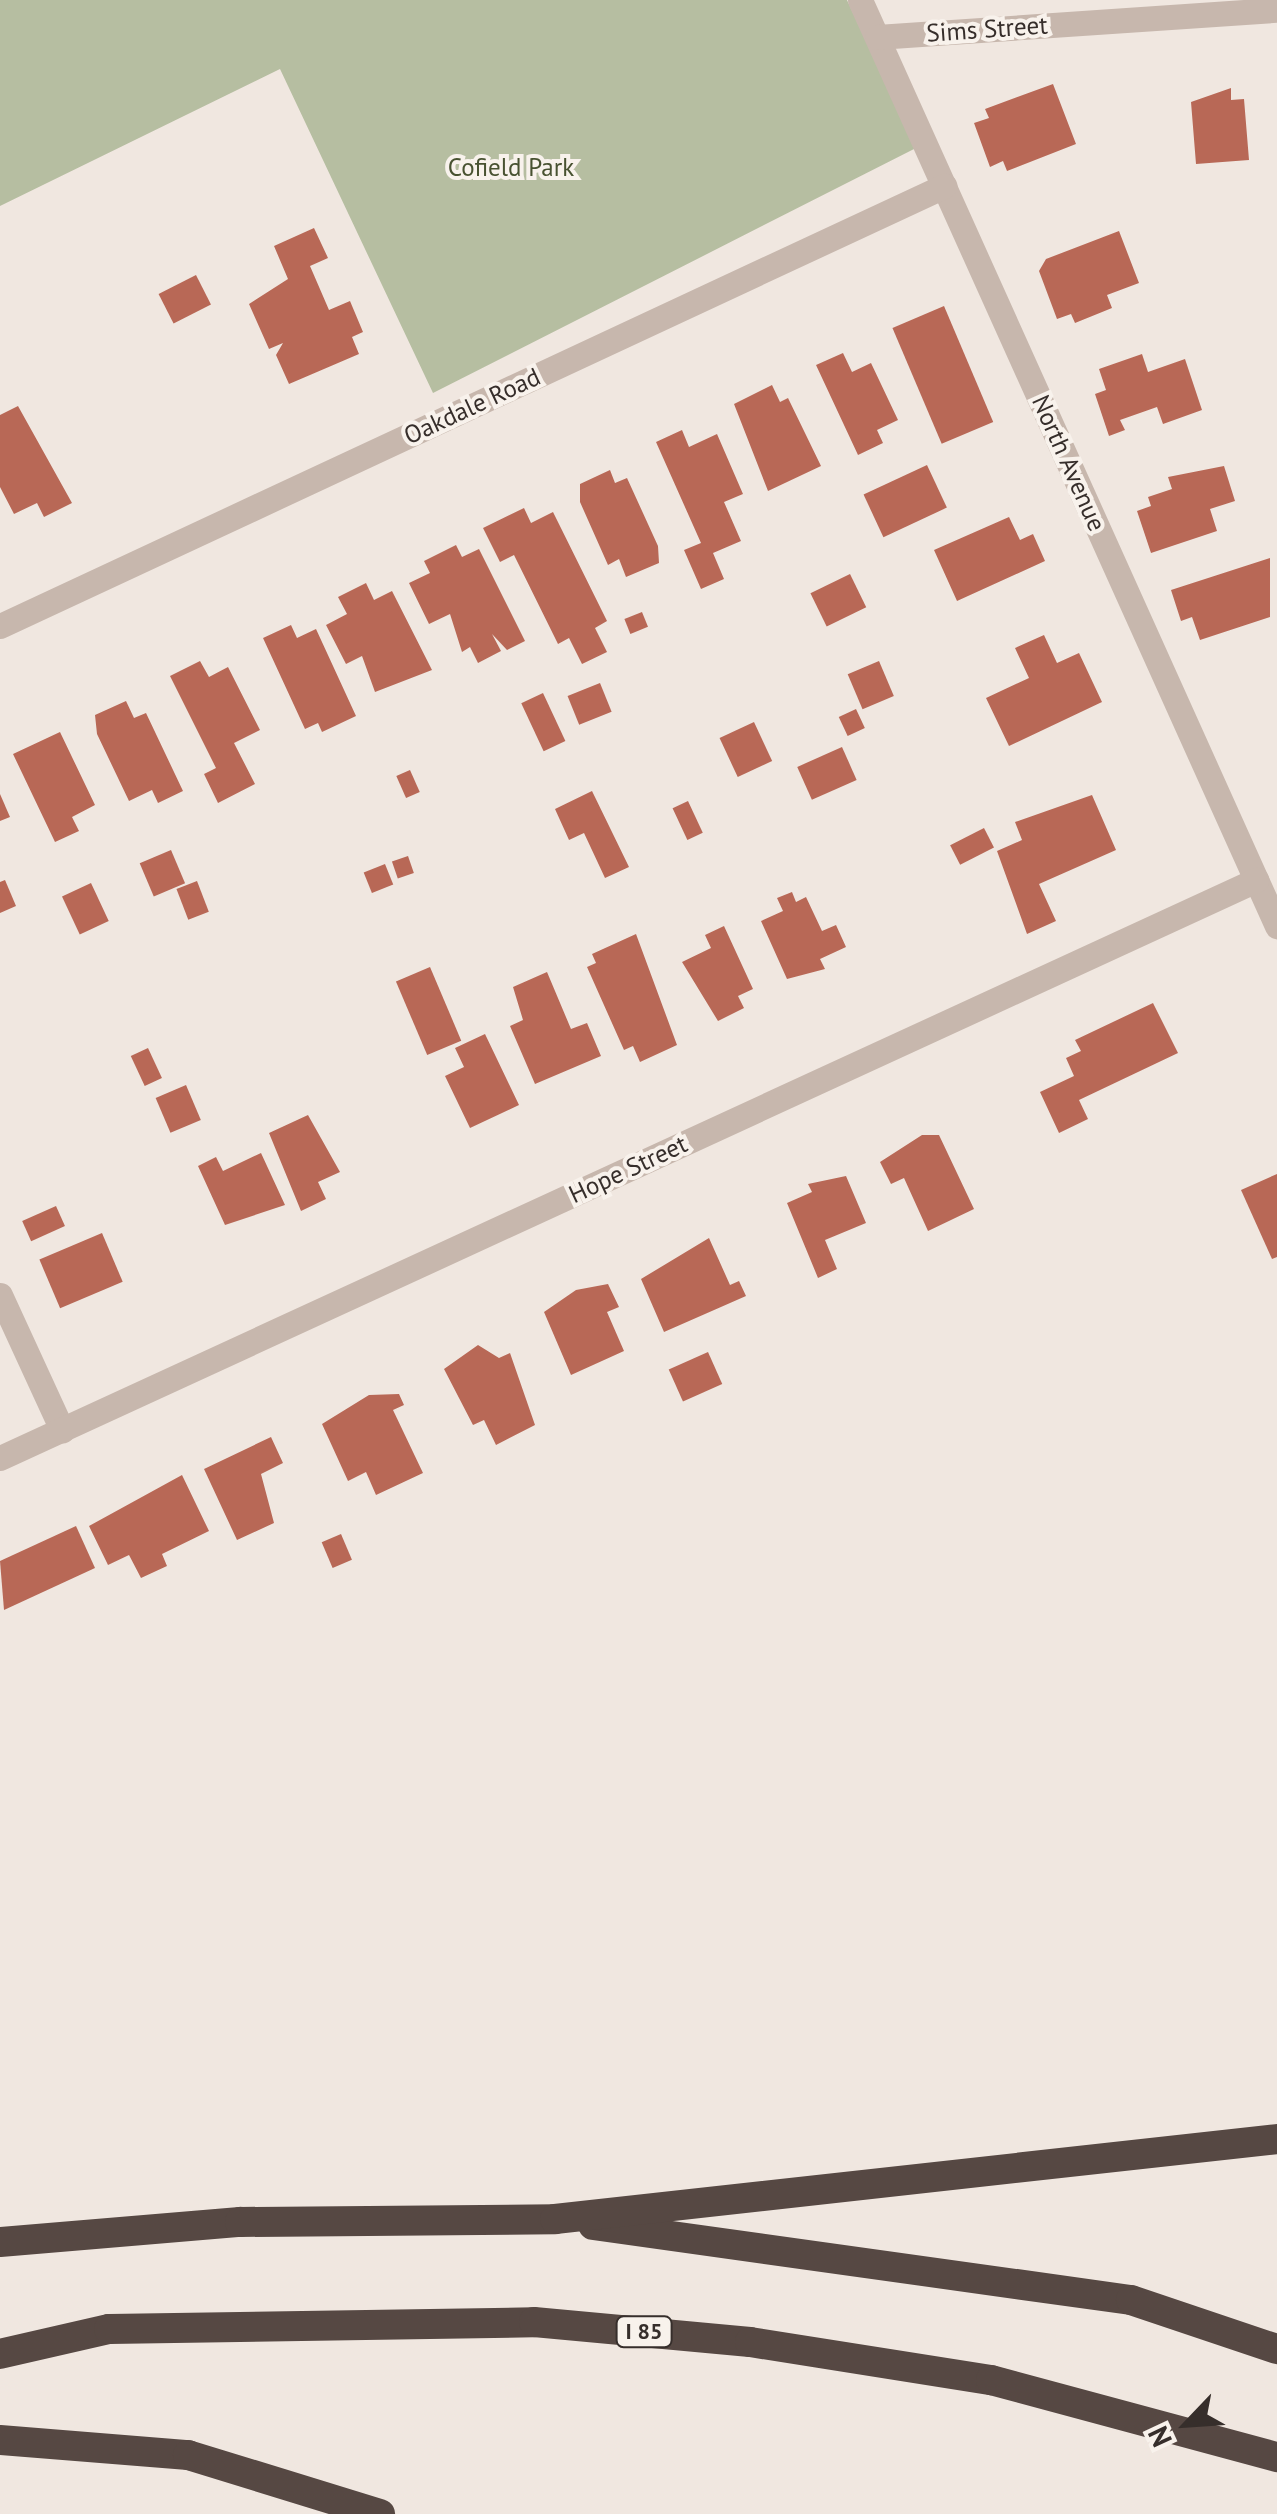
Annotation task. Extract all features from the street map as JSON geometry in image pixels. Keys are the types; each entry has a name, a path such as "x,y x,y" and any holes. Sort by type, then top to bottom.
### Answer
{"highway":[{"path":"0,2242 240,2222 555,2219 1277,2139"},
{"path":"555,2219 1130,2300 1277,2349"},
{"name":"I 85","path":"0,2354 110,2329 534,2322 750,2342 991,2380 1277,2458"},
{"path":"0,2440 188,2456 380,2514"}],"street":[{"name":"North Avenue","path":"860,0 1277,926"},
{"name":"Sims Street","path":"876,36 1277,10"},
{"name":"Oakdale Road","path":"0,626 944,186"},
{"name":"Hope Street","path":"0,1458 1256,880"},
{"path":"0,1296 62,1430"}],"green space":[{"name":"Cofield Park","path":"0,0 847,0 916,148 433,393 280,69 0,206"}],"building":[{"path":"1053,84 1076,144 1007,171 1003,161 990,167 974,123 989,118 985,109"},
{"path":"1231,88 1231,100 1244,99 1249,160 1196,164 1191,102"},
{"path":"314,228 328,258 310,266 329,310 350,301 363,332 352,337 359,354 289,384 276,355 283,343 269,349 249,304 288,279 274,246"},
{"path":"1119,231 1139,283 1107,295 1112,308 1075,323 1071,314 1057,319 1039,271 1046,259"},
{"path":"196,275 211,304 174,323 159,294"},
{"path":"944,306 993,422 942,444 892,328"},
{"path":"843,353 852,372 871,363 898,420 877,430 883,443 858,455 816,365"},
{"path":"1142,354 1148,372 1185,359 1202,410 1163,424 1157,407 1120,420 1125,430 1109,436 1095,394 1106,390 1099,369"},
{"path":"772,385 780,402 788,398 821,466 768,491 734,404"},
{"path":"18,406 72,503 44,517 37,503 14,514 0,487 0,415"},
{"path":"682,430 689,447 717,434 743,494 724,502 741,541 713,553 724,579 701,589 684,550 701,543 656,442"},
{"path":"927,465 947,508 883,537 864,495"},
{"path":"1224,466 1235,501 1210,509 1217,531 1151,553 1137,511 1151,506 1148,497 1172,489 1168,477"},
{"path":"610,470 615,483 627,478 658,546 659,563 626,577 619,559 608,565 580,502 580,484"},
{"path":"524,508 531,523 553,512 607,621 595,628 607,652 582,664 569,638 558,644 514,555 500,562 483,528"},
{"path":"1009,517 1020,540 1033,534 1045,561 957,601 934,550"},
{"path":"456,545 462,557 479,549 525,641 507,650 492,634 501,651 478,663 470,647 462,652 450,614 429,624 409,583 430,573 424,561"},
{"path":"1270,558 1270,617 1200,640 1192,617 1181,621 1171,590"},
{"path":"850,574 866,607 827,627 810,593"},
{"path":"366,583 374,600 392,591 432,670 375,692 362,656 346,664 326,625 347,614 338,597"},
{"path":"642,612 648,627 630,634 624,619"},
{"path":"291,625 297,638 316,629 356,716 322,732 318,723 305,729 263,638"},
{"path":"1044,635 1057,663 1079,653 1102,702 1009,746 986,698 1029,678 1015,648"},
{"path":"200,661 209,677 228,667 260,730 234,743 255,784 218,803 204,774 216,768 170,676"},
{"path":"879,661 894,696 863,709 848,674"},
{"path":"600,683 612,712 579,725 568,696"},
{"path":"543,693 565,741 544,751 521,703"},
{"path":"126,701 134,718 146,713 183,791 158,803 152,790 129,801 97,734 95,715"},
{"path":"856,709 865,728 848,736 839,717"},
{"path":"754,722 772,761 738,777 720,738"},
{"path":"60,732 95,805 72,817 79,831 55,842 13,754"},
{"path":"842,747 857,780 812,800 797,767"},
{"path":"410,770 420,792 406,798 396,776"},
{"path":"592,791 629,867 605,878 584,833 569,840 555,809"},
{"path":"0,794 10,817 0,821"},
{"path":"1092,795 1116,850 1039,884 1056,921 1027,934 997,851 1022,840 1015,822"},
{"path":"688,801 703,833 687,840 673,808"},
{"path":"984,828 994,848 960,865 950,845"},
{"path":"171,850 185,883 154,896 140,863"},
{"path":"408,856 414,873 398,879 392,862"},
{"path":"385,864 393,884 372,893 364,873"},
{"path":"5,880 16,906 0,913 0,882"},
{"path":"197,881 209,912 188,920 176,889"},
{"path":"91,883 109,921 80,935 62,897"},
{"path":"792,892 796,902 806,897 822,931 836,925 846,947 820,959 825,969 787,979 761,921 783,911 777,898"},
{"path":"724,926 753,989 738,996 744,1008 718,1021 682,962 711,948 705,935"},
{"path":"636,934 677,1045 640,1062 633,1046 624,1050 587,967 596,963 592,954"},
{"path":"430,967 461,1041 427,1055 396,981"},
{"path":"547,972 571,1029 587,1023 601,1056 535,1084 510,1026 523,1020 513,987"},
{"path":"1153,1003 1178,1053 1079,1100 1088,1119 1059,1133 1040,1092 1074,1076 1066,1058 1081,1051 1075,1040"},
{"path":"485,1034 519,1105 470,1128 445,1076 464,1067 455,1048"},
{"path":"148,1048 162,1078 145,1086 131,1056"},
{"path":"186,1085 201,1120 170,1133 156,1098"},
{"path":"308,1115 340,1172 318,1182 326,1199 301,1211 269,1133"},
{"path":"922,1135 939,1135 974,1209 928,1231 904,1178 891,1184 880,1162"},
{"path":"261,1153 285,1205 225,1225 198,1166 216,1157 223,1171"},
{"path":"1277,1174 1277,1257 1272,1259 1241,1190"},
{"path":"846,1176 866,1223 825,1240 837,1269 818,1278 787,1203 812,1192 808,1184"},
{"path":"56,1206 65,1226 31,1241 22,1221"},
{"path":"102,1233 123,1282 60,1308 39,1260"},
{"path":"709,1238 730,1285 739,1281 746,1296 664,1332 641,1279"},
{"path":"608,1284 619,1307 607,1312 624,1351 571,1375 544,1312 576,1290"},
{"path":"478,1345 499,1358 510,1353 535,1425 496,1445 484,1420 473,1425 444,1369"},
{"path":"708,1352 722,1384 683,1401 669,1369"},
{"path":"399,1394 404,1405 393,1410 423,1473 376,1495 366,1472 348,1481 322,1424 369,1395"},
{"path":"271,1437 283,1463 261,1474 274,1523 237,1540 204,1469"},
{"path":"182,1475 209,1531 162,1554 167,1566 141,1578 129,1555 108,1565 89,1526"},
{"path":"76,1526 95,1568 4,1610 0,1561"},
{"path":"341,1534 352,1560 333,1568 322,1542"}]}
